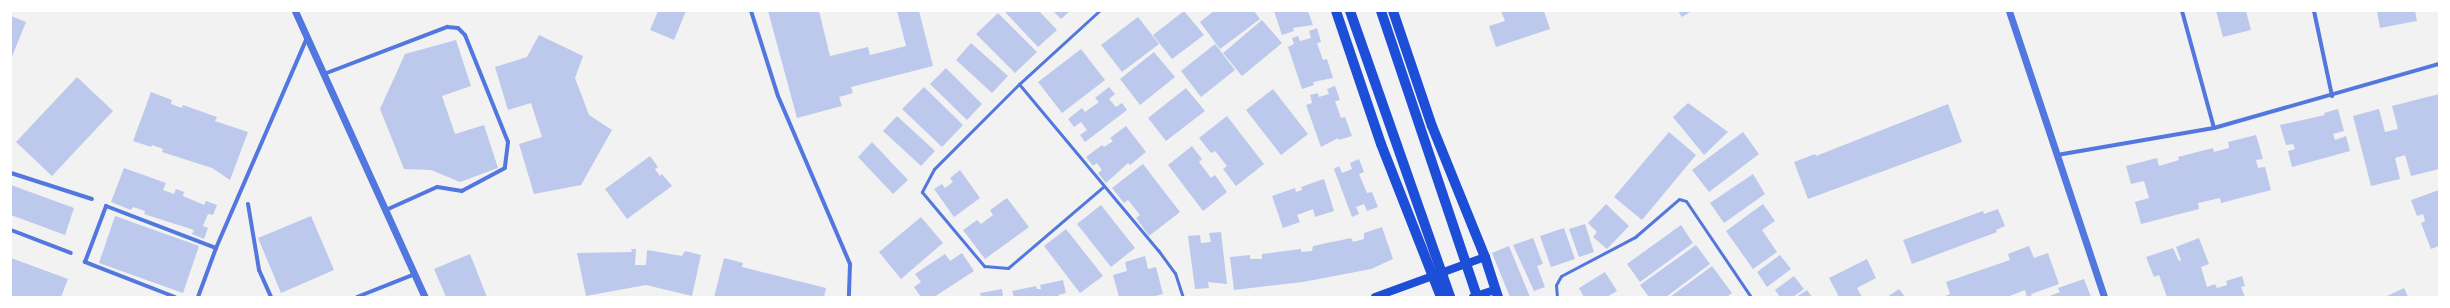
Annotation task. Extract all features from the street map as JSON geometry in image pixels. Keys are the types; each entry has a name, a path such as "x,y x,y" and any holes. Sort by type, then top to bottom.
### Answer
{"main road":[{"path":"1336,11 1381,144 1441,297"},
{"path":"1350,11 1450,297"},
{"path":"1381,11 1477,297"},
{"path":"1393,11 1432,126 1485,257 1496,294 1473,297"},
{"path":"1375,297 1434,277 1485,257"}],"street":[{"path":"295,11 425,297"},
{"path":"751,11 778,96 850,264 848,297"},
{"path":"2009,11 2104,297"},
{"path":"2182,11 2214,128"},
{"path":"2314,11 2332,96"},
{"path":"324,74 447,27 458,28 465,35 508,142 505,168 462,191 437,187 386,210"},
{"path":"198,297 216,248 307,38"},
{"path":"2057,155 2214,128 2332,96 2439,64"},
{"path":"11,173 92,199"},
{"path":"248,204 259,270 271,297"},
{"path":"175,297 85,262 106,206 216,248"},
{"path":"11,230 71,253"},
{"path":"357,297 415,274"}],"lane":[{"path":"1099,11 1019,84 934,170 922,192 984,266 1008,268 1103,187"},
{"path":"1019,84 1103,187 1176,273 1183,297"},
{"path":"1556,297 1556,284 1561,276 1634,237 1679,199 1686,201 1751,297"}],"building":[{"path":"658,11 686,11 674,40 650,30"},
{"path":"768,11 819,11 830,56 868,47 870,55 906,46 897,11 919,11 933,66 851,87 853,93 839,97 842,106 797,118"},
{"path":"1004,11 1039,11 1057,30 1038,47"},
{"path":"1053,11 1070,11 1061,19"},
{"path":"1184,11 1204,35 1172,59 1153,35"},
{"path":"1214,11 1254,11 1260,19 1220,49 1200,22"},
{"path":"1274,11 1308,11 1313,25 1293,28 1294,31 1282,35"},
{"path":"1501,11 1544,11 1550,29 1496,47 1489,26 1505,21"},
{"path":"1678,11 1692,11 1682,17"},
{"path":"2216,11 2246,11 2251,30 2223,37"},
{"path":"2377,11 2415,11 2417,21 2380,28"},
{"path":"998,13 1037,52 1015,73 976,34"},
{"path":"11,16 26,22 11,59"},
{"path":"1138,17 1159,44 1122,72 1101,45"},
{"path":"1262,20 1282,43 1242,76 1223,53"},
{"path":"1317,28 1321,42 1317,43 1323,60 1327,59 1333,78 1313,82 1314,85 1302,89 1288,47 1294,44 1292,38 1298,36 1300,41 1311,38 1309,31"},
{"path":"539,35 583,56 575,78 589,115 612,130 581,185 534,194 519,144 542,137 531,103 508,110 495,67 527,57"},
{"path":"456,40 471,86 442,96 455,134 484,125 498,168 460,182 431,170 404,169 380,109 405,54"},
{"path":"971,43 1008,76 992,93 956,60"},
{"path":"1215,44 1235,70 1201,97 1181,71"},
{"path":"1081,49 1105,80 1062,113 1038,82"},
{"path":"1154,52 1175,77 1140,105 1120,79"},
{"path":"946,68 982,104 967,120 930,84"},
{"path":"77,77 113,111 52,176 16,142"},
{"path":"1335,86 1340,100 1335,101 1341,118 1345,117 1352,136 1339,140 1338,138 1321,147 1306,105 1312,103 1310,95 1318,93 1319,97 1329,94 1327,89"},
{"path":"924,87 963,125 942,147 902,109"},
{"path":"1109,87 1115,94 1109,99 1116,107 1122,103 1127,110 1085,142 1080,135 1087,130 1081,122 1074,127 1068,119 1082,108 1085,112 1099,102 1095,98"},
{"path":"1186,88 1205,111 1166,141 1148,118"},
{"path":"1273,89 1308,134 1281,155 1246,110"},
{"path":"151,92 172,100 171,104 182,108 183,105 217,117 215,121 248,132 230,180 212,168 162,152 163,149 152,145 151,147 133,141"},
{"path":"2439,94 2439,169 2411,176 2405,155 2395,158 2400,179 2371,186 2353,116 2379,109 2385,132 2398,129 2392,106"},
{"path":"1688,103 1728,132 1704,155 1673,117"},
{"path":"1948,104 1962,142 1808,199 1794,162 1815,154 1816,156"},
{"path":"2338,109 2344,131 2333,134 2335,140 2346,136 2350,151 2292,167 2288,151 2295,149 2293,144 2286,145 2280,125 2325,115 2324,113"},
{"path":"897,116 935,151 921,166 883,131"},
{"path":"1227,116 1264,164 1236,186 1223,169 1227,166 1215,151 1211,153 1199,138"},
{"path":"1126,126 1146,152 1130,165 1128,163 1106,183 1098,173 1102,170 1097,163 1093,166 1086,157 1102,145 1104,147 1113,141 1110,138"},
{"path":"1669,132 1696,155 1642,220 1614,197"},
{"path":"1743,132 1759,154 1709,192 1692,170"},
{"path":"2256,135 2263,159 2256,160 2258,168 2265,167 2271,190 2221,203 2220,198 2198,203 2199,209 2141,224 2135,202 2149,198 2144,181 2131,184 2126,166 2157,158 2159,166 2179,160 2178,157 2213,148 2214,152 2229,148 2228,142"},
{"path":"872,142 908,180 893,194 858,157"},
{"path":"1192,146 1202,159 1199,162 1211,178 1215,175 1227,192 1203,211 1168,165"},
{"path":"650,156 658,167 655,169 660,176 662,174 672,186 627,219 605,189"},
{"path":"1359,159 1364,172 1359,174 1367,193 1372,192 1378,207 1367,211 1364,204 1356,207 1359,214 1352,217 1334,169 1339,166 1342,173 1352,169 1350,163"},
{"path":"1143,164 1180,212 1149,236 1136,218 1140,215 1128,200 1124,203 1112,188"},
{"path":"124,168 166,183 163,190 174,194 176,189 184,192 183,196 204,205 206,201 217,205 213,215 208,214 203,226 208,228 204,239 192,234 194,230 144,214 145,211 133,207 131,210 111,202"},
{"path":"960,170 980,198 954,217 934,189 942,184 945,188 953,182 950,178"},
{"path":"1753,174 1765,194 1724,223 1710,203"},
{"path":"1324,179 1334,211 1315,217 1313,209 1297,215 1300,222 1283,228 1272,196 1295,188 1296,192 1302,190 1301,187"},
{"path":"11,185 74,208 65,235 11,215"},
{"path":"2439,190 2439,246 2431,249 2421,223 2425,221 2423,214 2417,216 2411,200"},
{"path":"1007,198 1029,227 985,259 963,230 977,220 981,224 993,215 990,210"},
{"path":"1606,204 1629,226 1607,249 1593,237 1597,232 1588,223"},
{"path":"1763,204 1775,221 1762,230 1777,252 1753,269 1726,231"},
{"path":"1101,205 1135,248 1111,267 1077,224"},
{"path":"1998,209 2005,226 1996,230 1997,232 1912,264 1903,240 1983,211 1984,214"},
{"path":"115,216 199,246 183,293 99,263"},
{"path":"311,216 334,270 281,293 258,238"},
{"path":"921,217 943,243 901,279 879,252"},
{"path":"1585,224 1594,252 1579,257 1569,229"},
{"path":"1681,225 1693,243 1640,282 1627,264"},
{"path":"1382,227 1393,259 1371,269 1303,282 1234,290 1230,257 1250,255 1250,259 1262,259 1262,254 1301,249 1301,252 1312,251 1313,246 1351,238 1353,242 1364,239 1364,233"},
{"path":"1564,228 1575,259 1551,267 1540,236"},
{"path":"1066,229 1103,276 1080,293 1044,246"},
{"path":"1221,232 1227,284 1208,282 1209,288 1195,289 1188,236 1200,235 1201,243 1211,242 1209,233"},
{"path":"1533,238 1543,264 1537,266 1545,287 1534,291 1513,245"},
{"path":"2199,238 2209,264 2201,267 2207,287 2215,284 2217,288 2227,285 2226,281 2242,276 2245,286 2241,287 2245,297 2167,297 2159,275 2154,277 2146,257 2173,248 2179,261 2181,260 2176,247"},
{"path":"1696,245 1710,264 1666,297 1649,297 1640,285"},
{"path":"1509,246 1530,297 1510,297 1492,253"},
{"path":"2029,246 2034,258 2048,253 2059,284 2031,294 2032,297 2027,297 2025,290 2007,297 1943,297 1950,294 1946,282 2010,260 2008,254"},
{"path":"631,249 636,249 635,265 646,265 647,250 682,256 685,251 701,255 692,296 646,285 586,296 577,253 632,252"},
{"path":"962,253 974,271 934,297 921,297 914,287 921,282 915,274 945,254 950,261"},
{"path":"470,254 487,297 446,297 434,269"},
{"path":"1780,255 1791,269 1767,287 1757,272"},
{"path":"1145,256 1148,269 1156,267 1163,294 1151,297 1119,297 1113,275 1127,271 1125,262"},
{"path":"11,258 68,279 61,297 11,297"},
{"path":"724,258 743,263 742,267 826,288 824,297 714,297"},
{"path":"1867,259 1876,278 1857,288 1862,297 1839,297 1829,278"},
{"path":"1712,266 1732,293 1727,297 1670,297"},
{"path":"1605,272 1617,291 1607,297 1584,297 1579,288"},
{"path":"1794,276 1804,289 1793,297 1780,297 1775,290"},
{"path":"2084,279 2091,297 2047,297 2060,292 2058,288"},
{"path":"1063,280 1066,293 1058,295 1059,297 1014,297 1012,291 1036,286 1037,289 1041,289 1040,285"},
{"path":"2404,288 2408,297 2385,297"},
{"path":"1002,289 1003,297 981,297 980,293"},
{"path":"1899,289 1905,297 1887,297"},
{"path":"1807,290 1812,297 1796,297"}]}
